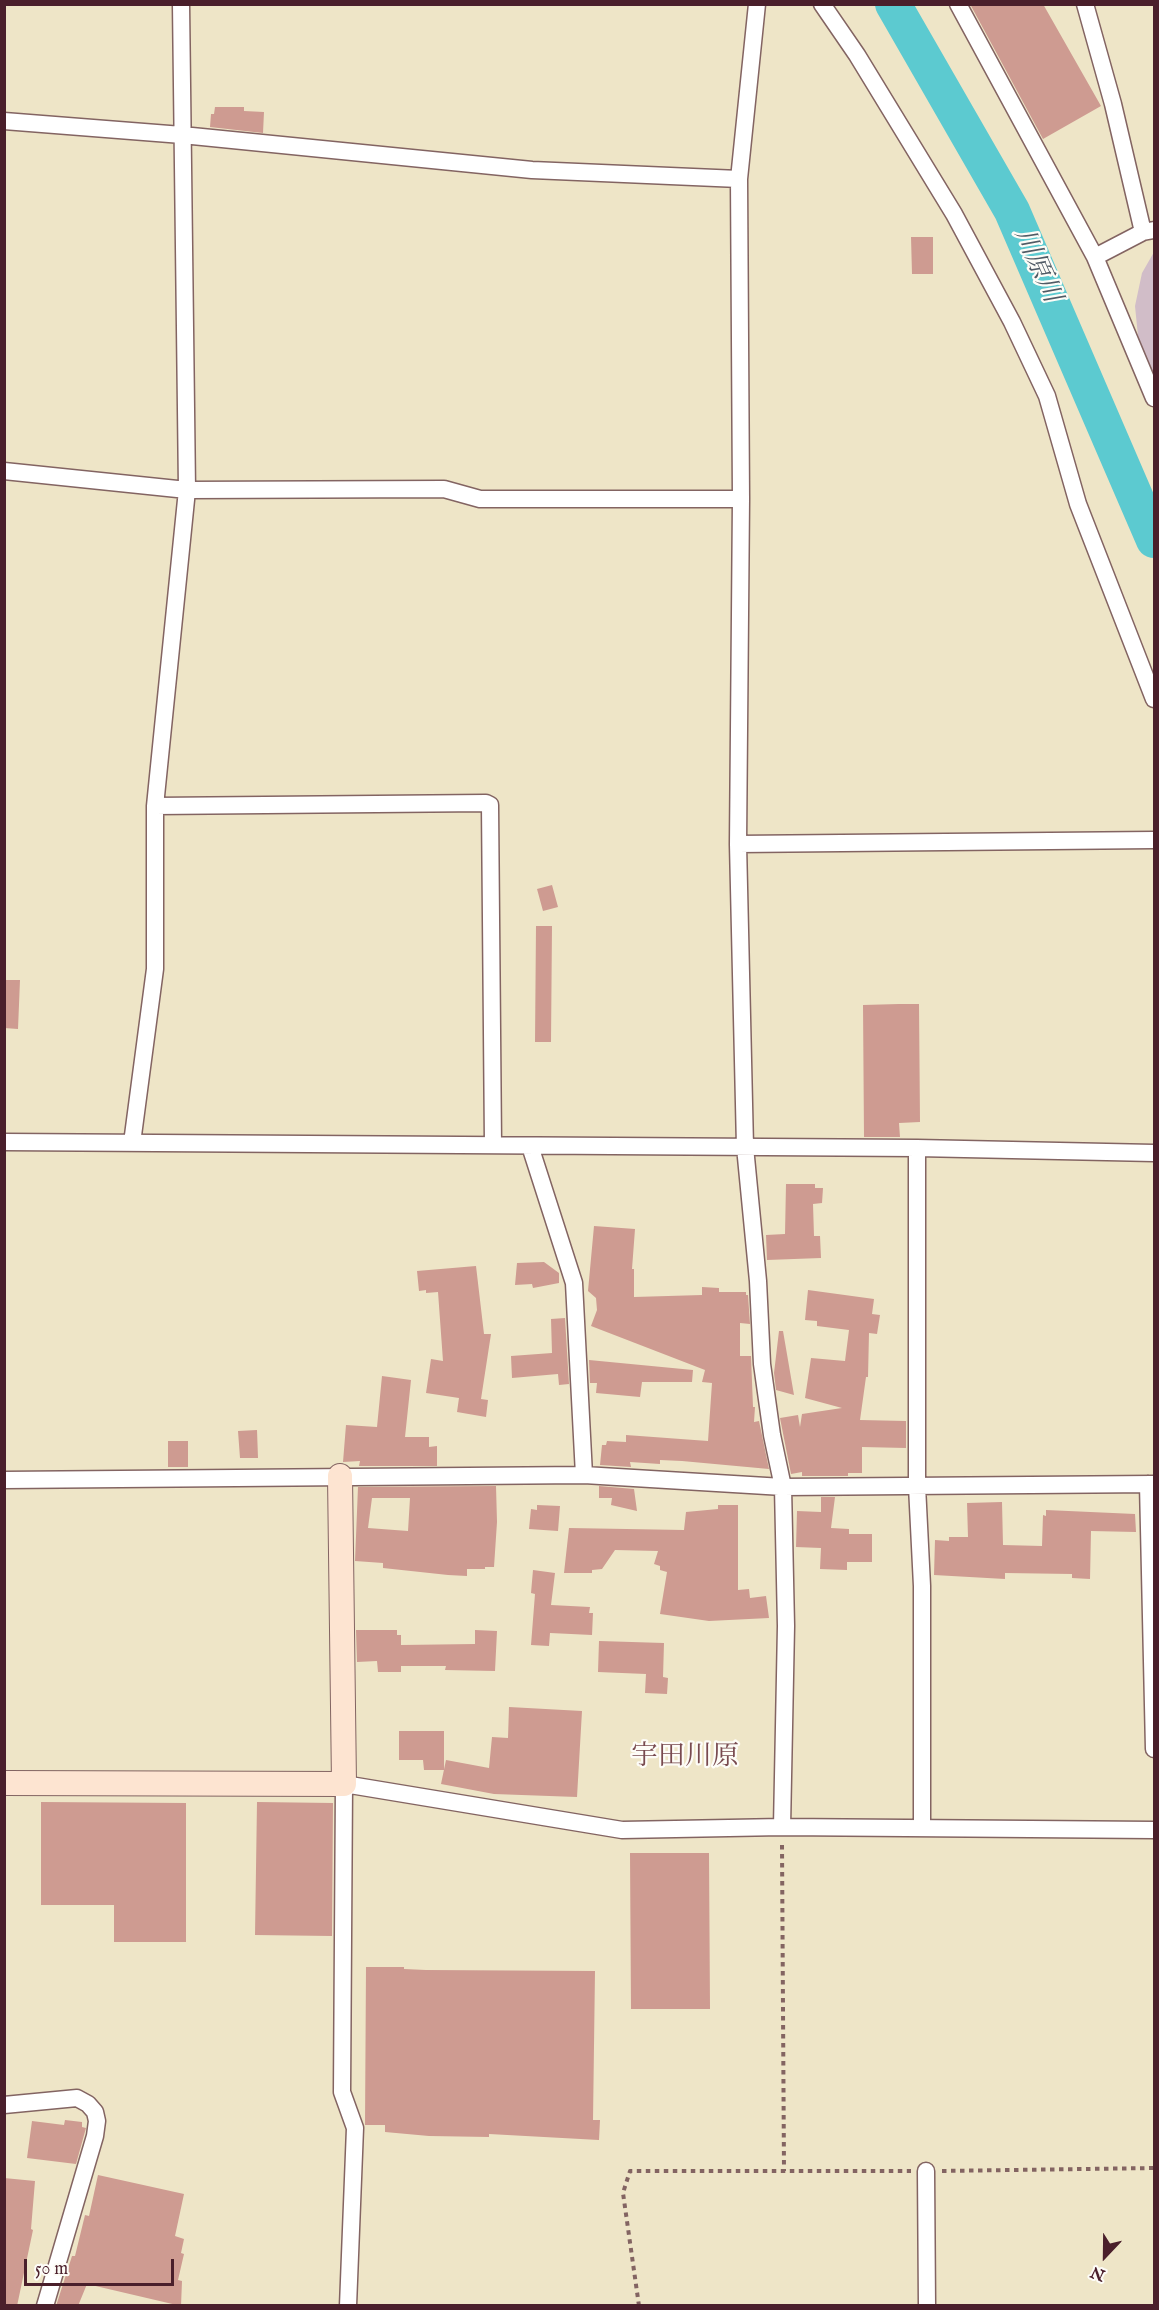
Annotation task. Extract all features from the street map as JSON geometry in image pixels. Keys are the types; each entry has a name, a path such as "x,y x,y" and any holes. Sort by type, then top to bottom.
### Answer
{"street":[{"path":"132,1143 155,969 155,806 187,490 181,4"},
{"path":"757,4 739,179 741,499 738,843 745,1147 758,1281 762,1364 772,1435 783,1487 786,1626 782,1827"},
{"path":"822,4 856,54 954,214 1012,322 1047,396 1078,504 1155,699"},
{"path":"958,4 1095,257 1155,398"},
{"path":"1085,4 1149,230 1095,257"},
{"path":"4,121 182,135 532,170 739,179"},
{"path":"4,471 187,490 444,489 480,499 741,499"},
{"path":"155,806 486,803 490,805 493,1145"},
{"path":"738,843 1155,840"},
{"path":"4,1142 917,1148 1155,1153"},
{"path":"530,1146 574,1283 584,1475"},
{"path":"917,1148 916,1486 922,1586 922,1828"},
{"path":"4,1480 584,1475 783,1487 1151,1484 1155,1749"},
{"path":"340,1476 344,1784 342,2092 355,2128 348,2306"},
{"path":"4,1784 344,1784 622,1830 782,1827 1155,1830"},
{"path":"4,2105 77,2098 88,2104 95,2112 97,2121 95,2136 45,2306"},
{"path":"926,2171 927,2306"}],"path":[{"path":"782,1827 784,2171"},
{"path":"639,2306 623,2193 630,2171 1155,2168"}],"shaded area":[{"path":"1154,252 1154,379 1138,336 1135,306 1142,273"}],"building":[{"path":"970,4 1043,4 1101,106 1043,139"},
{"path":"215,107 244,107 244,111 264,112 263,133 210,127 211,114 214,114"},
{"path":"911,237 933,237 933,274 912,274"},
{"path":"552,885 558,907 543,911 537,889"},
{"path":"536,926 552,926 551,1042 535,1042"},
{"path":"4,980 20,980 18,1029 4,1028"},
{"path":"919,1004 920,1122 899,1123 900,1137 864,1137 863,1005"},
{"path":"786,1184 815,1184 815,1188 823,1188 822,1203 813,1204 814,1236 820,1236 821,1258 767,1260 766,1235 785,1234"},
{"path":"594,1226 635,1229 632,1269 634,1269 634,1297 702,1295 702,1287 719,1288 719,1292 746,1292 750,1324 740,1323 740,1356 751,1356 754,1422 759,1421 769,1469 660,1460 660,1464 630,1462 631,1467 600,1465 602,1445 606,1445 607,1441 626,1442 626,1435 708,1441 712,1383 702,1382 705,1370 591,1326 597,1310 596,1298 588,1291"},
{"path":"544,1262 559,1273 559,1283 533,1288 532,1284 515,1285 517,1263"},
{"path":"476,1266 484,1334 491,1334 481,1399 488,1400 486,1417 457,1412 459,1398 426,1393 431,1359 443,1361 438,1292 419,1291 417,1271"},
{"path":"808,1290 874,1299 872,1314 880,1315 877,1334 869,1333 868,1377 866,1377 860,1420 906,1421 906,1448 862,1447 862,1473 848,1473 848,1476 802,1476 802,1472 791,1474 780,1418 798,1415 800,1427 802,1414 842,1408 805,1398 811,1358 845,1361 849,1330 817,1326 817,1321 805,1320"},
{"path":"565,1318 569,1384 559,1385 558,1374 512,1378 511,1356 552,1353 551,1319"},
{"path":"779,1331 783,1331 794,1395 776,1390 774,1373"},
{"path":"589,1360 693,1370 692,1382 642,1382 640,1397 596,1393 597,1383 590,1383"},
{"path":"382,1376 411,1380 405,1437 429,1437 429,1447 437,1446 437,1466 359,1466 360,1461 343,1462 346,1425 377,1427"},
{"path":"257,1430 258,1458 240,1458 238,1431"},
{"path":"168,1441 188,1441 188,1467 168,1467"},
{"path":"496,1486 497,1522 494,1567 467,1569 467,1576 383,1568 383,1563 355,1561 358,1487","holes":["372,1498 410,1498 408,1531 368,1528"]},
{"path":"599,1486 634,1489 637,1511 611,1505 612,1498 599,1498"},
{"path":"821,1497 835,1497 831,1528 849,1529 849,1534 872,1534 872,1562 847,1562 847,1570 820,1569 821,1548 796,1547 797,1511 821,1512"},
{"path":"1002,1502 1003,1545 1042,1546 1043,1515 1046,1516 1046,1510 1135,1514 1136,1532 1091,1531 1090,1579 1072,1578 1072,1574 1005,1573 1005,1579 934,1575 935,1540 949,1541 949,1537 968,1537 967,1503"},
{"path":"537,1505 560,1506 558,1531 529,1529 531,1509 537,1510"},
{"path":"718,1505 738,1505 738,1590 749,1589 750,1598 766,1596 769,1618 709,1621 660,1614 667,1572 660,1570 660,1566 654,1564 658,1551 615,1550 602,1569 592,1570 592,1573 564,1573 569,1528 684,1530 686,1512 718,1509"},
{"path":"533,1570 555,1573 551,1605 590,1607 589,1613 593,1613 592,1635 550,1633 549,1646 531,1645 535,1594 531,1593"},
{"path":"356,1630 397,1630 397,1635 401,1635 401,1645 475,1644 475,1630 497,1631 495,1671 445,1670 446,1666 401,1666 401,1672 378,1672 377,1661 357,1662"},
{"path":"599,1641 664,1643 663,1677 668,1678 667,1694 645,1693 646,1674 598,1672"},
{"path":"509,1707 582,1711 577,1797 494,1794 441,1784 446,1760 489,1768 492,1737 508,1738"},
{"path":"399,1731 444,1731 444,1770 424,1770 423,1760 399,1760"},
{"path":"41,1802 186,1803 186,1942 114,1942 114,1905 41,1905"},
{"path":"257,1802 333,1803 332,1936 255,1935"},
{"path":"630,1853 709,1853 710,2009 631,2009"},
{"path":"366,1967 404,1967 404,1969 426,1970 595,1971 593,2120 600,2120 599,2140 489,2134 489,2137 429,2136 385,2132 385,2125 365,2125"},
{"path":"65,2120 82,2122 82,2127 86,2128 76,2164 27,2158 32,2121 64,2125"},
{"path":"98,2175 184,2194 175,2236 184,2239 181,2253 184,2254 178,2280 182,2281 181,2306 87,2284 78,2306 56,2306 72,2256 75,2256 85,2215 89,2216"},
{"path":"4,2178 35,2181 31,2229 33,2230 17,2306 4,2306"}],"waterway":[{"name":"川原川","path":"893,4 1012,211 1154,540"}],"district":[{"name":"宇田川原","path":"685,1758"}]}
